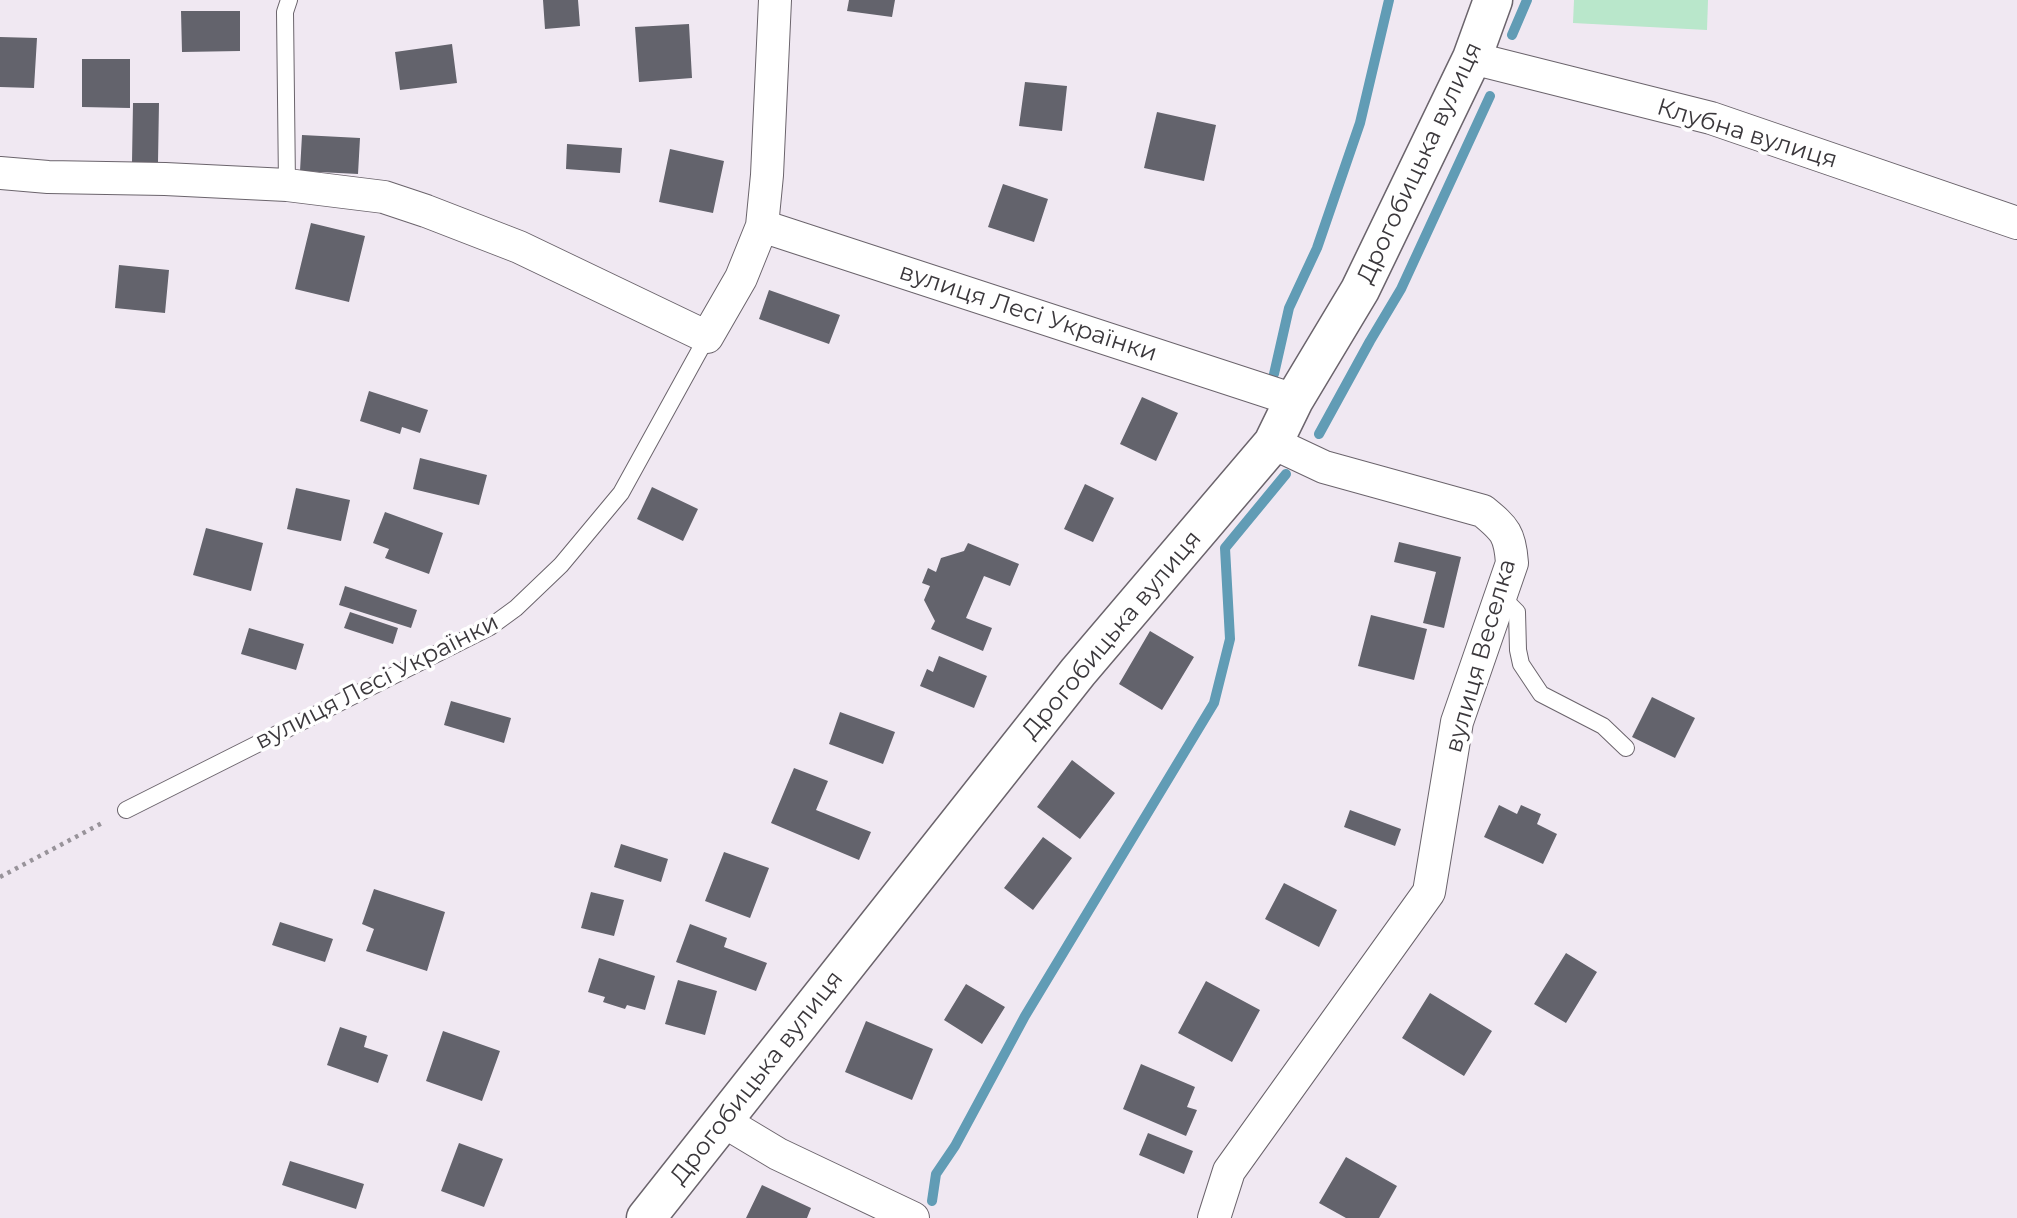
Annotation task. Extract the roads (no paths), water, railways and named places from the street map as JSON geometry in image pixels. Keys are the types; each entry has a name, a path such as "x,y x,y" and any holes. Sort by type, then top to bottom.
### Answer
{"street":[{"name":"вулиця Лесі Українки","path":"707,337 741,278 762,226 775,0"},
{"name":"Дрогобицька вулиця","path":"646,1218 1078,672 1273,443 1294,400 1360,290 1472,58 1493,0"},
{"name":"Клубна вулиця","path":"1472,58 1711,118 2017,223"},
{"path":"0,173 287,185 384,197 519,247 707,337"},
{"name":"вулиця Лесі Українки","path":"762,226 1294,400"},
{"name":"вулиця Веселка","path":"1215,1218 1230,1171 1429,892 1457,722 1513,563 1510,541 1501,526 1483,511 1324,467 1273,443"},
{"path":"723,1121 778,1154 913,1218"}],"lane":[{"path":"287,185 285,12 289,0"},
{"name":"вулиця Лесі Українки","path":"126,810 490,627 516,608 561,565 621,493 707,337"},
{"path":"1501,596 1517,612 1521,664 1541,694 1603,726 1626,748"}],"waterway":[{"path":"1274,374 1289,308 1317,248 1360,123 1389,0"},
{"path":"1512,35 1527,0"},
{"path":"1319,434 1401,289 1490,96"},
{"path":"932,1201 936,1174 955,1146 1025,1016 1214,703 1230,639 1225,548 1286,474"}]}
